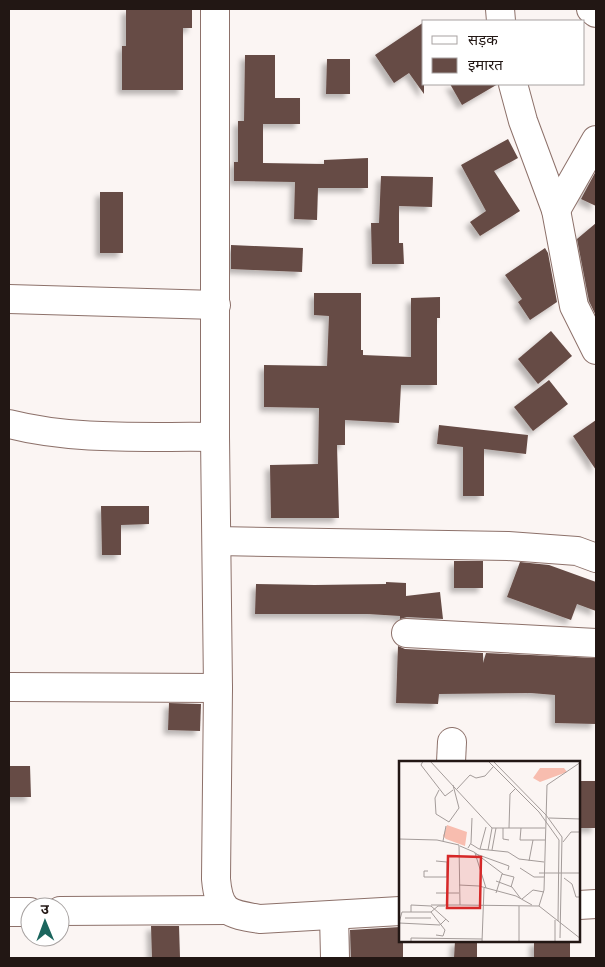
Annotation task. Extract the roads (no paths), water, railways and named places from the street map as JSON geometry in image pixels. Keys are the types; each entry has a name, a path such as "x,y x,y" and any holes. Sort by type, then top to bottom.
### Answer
{"street":[{"path":"215,9 215,437 218,688 216,879 218,897 226,910"},
{"path":"591,9 596,14"},
{"path":"513,85 523,121 556,210 574,306 596,350"},
{"path":"556,210 596,140"},
{"path":"9,299 216,306"},
{"path":"9,424 35,431 75,435 215,437"},
{"path":"217,540 526,547 576,551 596,558"},
{"path":"406,633 596,643"},
{"path":"9,687 218,688"},
{"path":"580,905 596,904"},
{"path":"70,911 226,910 260,919 399,910"},
{"path":"334,914 335,958"}]}
